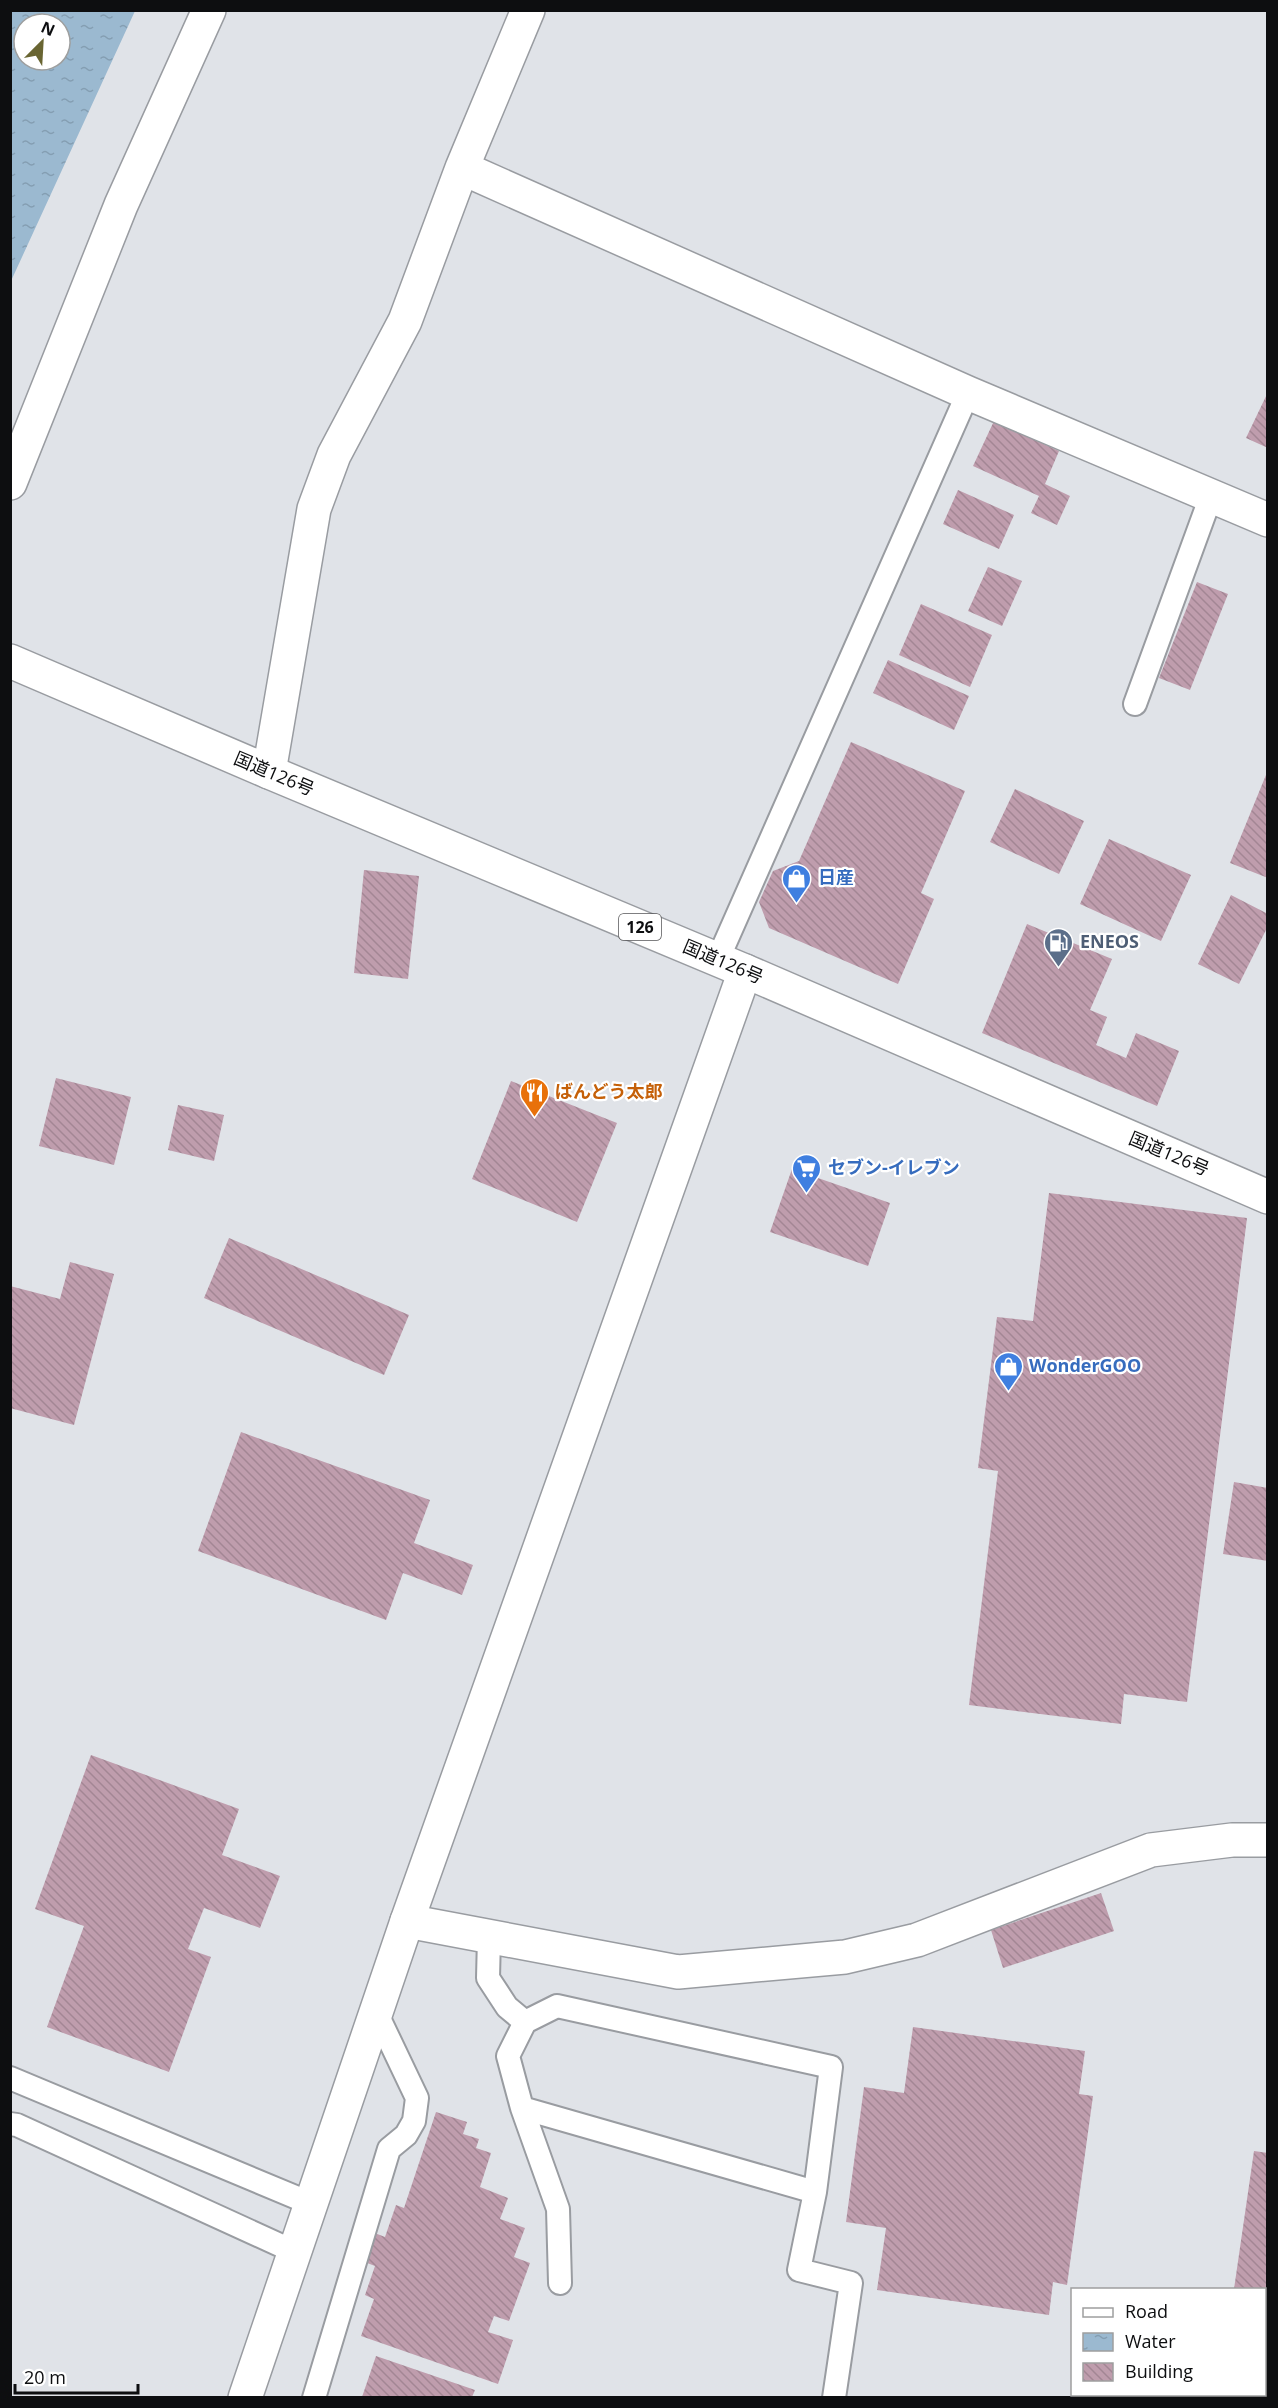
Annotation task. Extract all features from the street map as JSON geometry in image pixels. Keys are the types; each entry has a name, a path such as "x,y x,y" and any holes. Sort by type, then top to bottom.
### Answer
{"main road":[{"path":"10,483 121,205 209,10"},
{"path":"269,772 314,509 334,455 405,321 462,168 528,10"},
{"path":"462,168 968,393 1268,520"},
{"name":"国道126号","path":"10,661 731,965 1268,1197"},
{"path":"245,2397 731,965"},
{"path":"407,1921 678,1972 845,1957 917,1940 1151,1850 1232,1840 1268,1840"}],"lane":[{"path":"731,965 968,393"},
{"path":"1135,704 1211,496"},
{"path":"489,1937 488,1978 507,2007 525,2022"},
{"path":"560,2283 558,2209 522,2108 508,2056 525,2022 557,2006 831,2067 814,2192 799,2270 850,2283 834,2397"},
{"path":"314,2397 389,2148 406,2135 414,2121 417,2098 376,2012"},
{"path":"10,2078 312,2204"},
{"path":"522,2108 814,2192"},
{"path":"10,2124 17,2125 295,2252"}],"water":[{"path":"10,11 135,11 11,281"}],"building":[{"path":"1268,392 1268,448 1246,438"},
{"path":"994,421 1059,451 1045,484 1070,496 1057,525 1031,513 1039,496 973,466"},
{"path":"958,490 1014,515 999,549 943,524"},
{"path":"988,567 1022,581 1002,626 968,611"},
{"path":"1197,582 1228,594 1190,690 1159,678"},
{"path":"921,604 992,635 970,687 899,655"},
{"path":"888,660 969,696 954,730 873,693"},
{"path":"851,742 965,791 921,893 934,899 898,984 769,928 759,902 773,871 799,861"},
{"path":"1268,770 1268,878 1230,863"},
{"path":"1015,789 1084,821 1059,874 990,842"},
{"path":"1109,839 1191,875 1161,941 1080,904"},
{"path":"364,870 419,876 408,979 354,973"},
{"path":"1231,895 1268,914 1268,926 1239,984 1198,964"},
{"path":"1027,924 1112,959 1090,1010 1107,1017 1096,1045 1126,1058 1136,1033 1179,1051 1157,1106 982,1033"},
{"path":"56,1078 131,1097 114,1165 39,1146"},
{"path":"511,1081 617,1123 577,1222 472,1179"},
{"path":"178,1105 224,1115 214,1161 168,1150"},
{"path":"792,1169 890,1203 868,1266 770,1232"},
{"path":"1049,1193 1247,1218 1187,1702 1124,1694 1121,1724 969,1705 998,1471 978,1468 997,1317 1033,1321"},
{"path":"229,1238 409,1315 384,1375 204,1298"},
{"path":"70,1262 114,1274 74,1425 10,1408 10,1286 60,1299"},
{"path":"241,1432 430,1500 414,1543 473,1565 462,1595 403,1573 386,1620 198,1551"},
{"path":"1234,1482 1268,1488 1268,1561 1223,1554"},
{"path":"91,1755 239,1809 222,1855 280,1876 260,1928 204,1908 188,1949 211,1957 169,2072 47,2027 84,1926 35,1909"},
{"path":"1101,1893 1114,1931 1003,1968 991,1930"},
{"path":"913,2027 1085,2051 1079,2094 1093,2096 1067,2285 1053,2282 1049,2315 877,2290 886,2228 846,2222 864,2087 904,2093"},
{"path":"436,2112 467,2122 463,2134 479,2139 476,2148 491,2153 480,2187 508,2198 500,2219 525,2228 514,2257 530,2263 509,2321 494,2316 488,2332 513,2340 498,2384 361,2336 374,2299 365,2295 375,2266 362,2261 372,2232 385,2237 396,2205 404,2208"},
{"path":"1254,2151 1268,2153 1268,2350 1266,2350 1266,2288 1234,2288"},
{"path":"376,2356 475,2390 472,2397 362,2397"},
{"path":"1266,2356 1268,2356 1268,2397 1216,2397 1266,2396"}],"place":[{"name":"日産","path":"797,904"},
{"name":"ENEOS","path":"1059,968"},
{"name":"ばんどう太郎","path":"534,1118"},
{"name":"セブン-イレブン","path":"807,1194"},
{"name":"WonderGOO","path":"1008,1392"}]}
